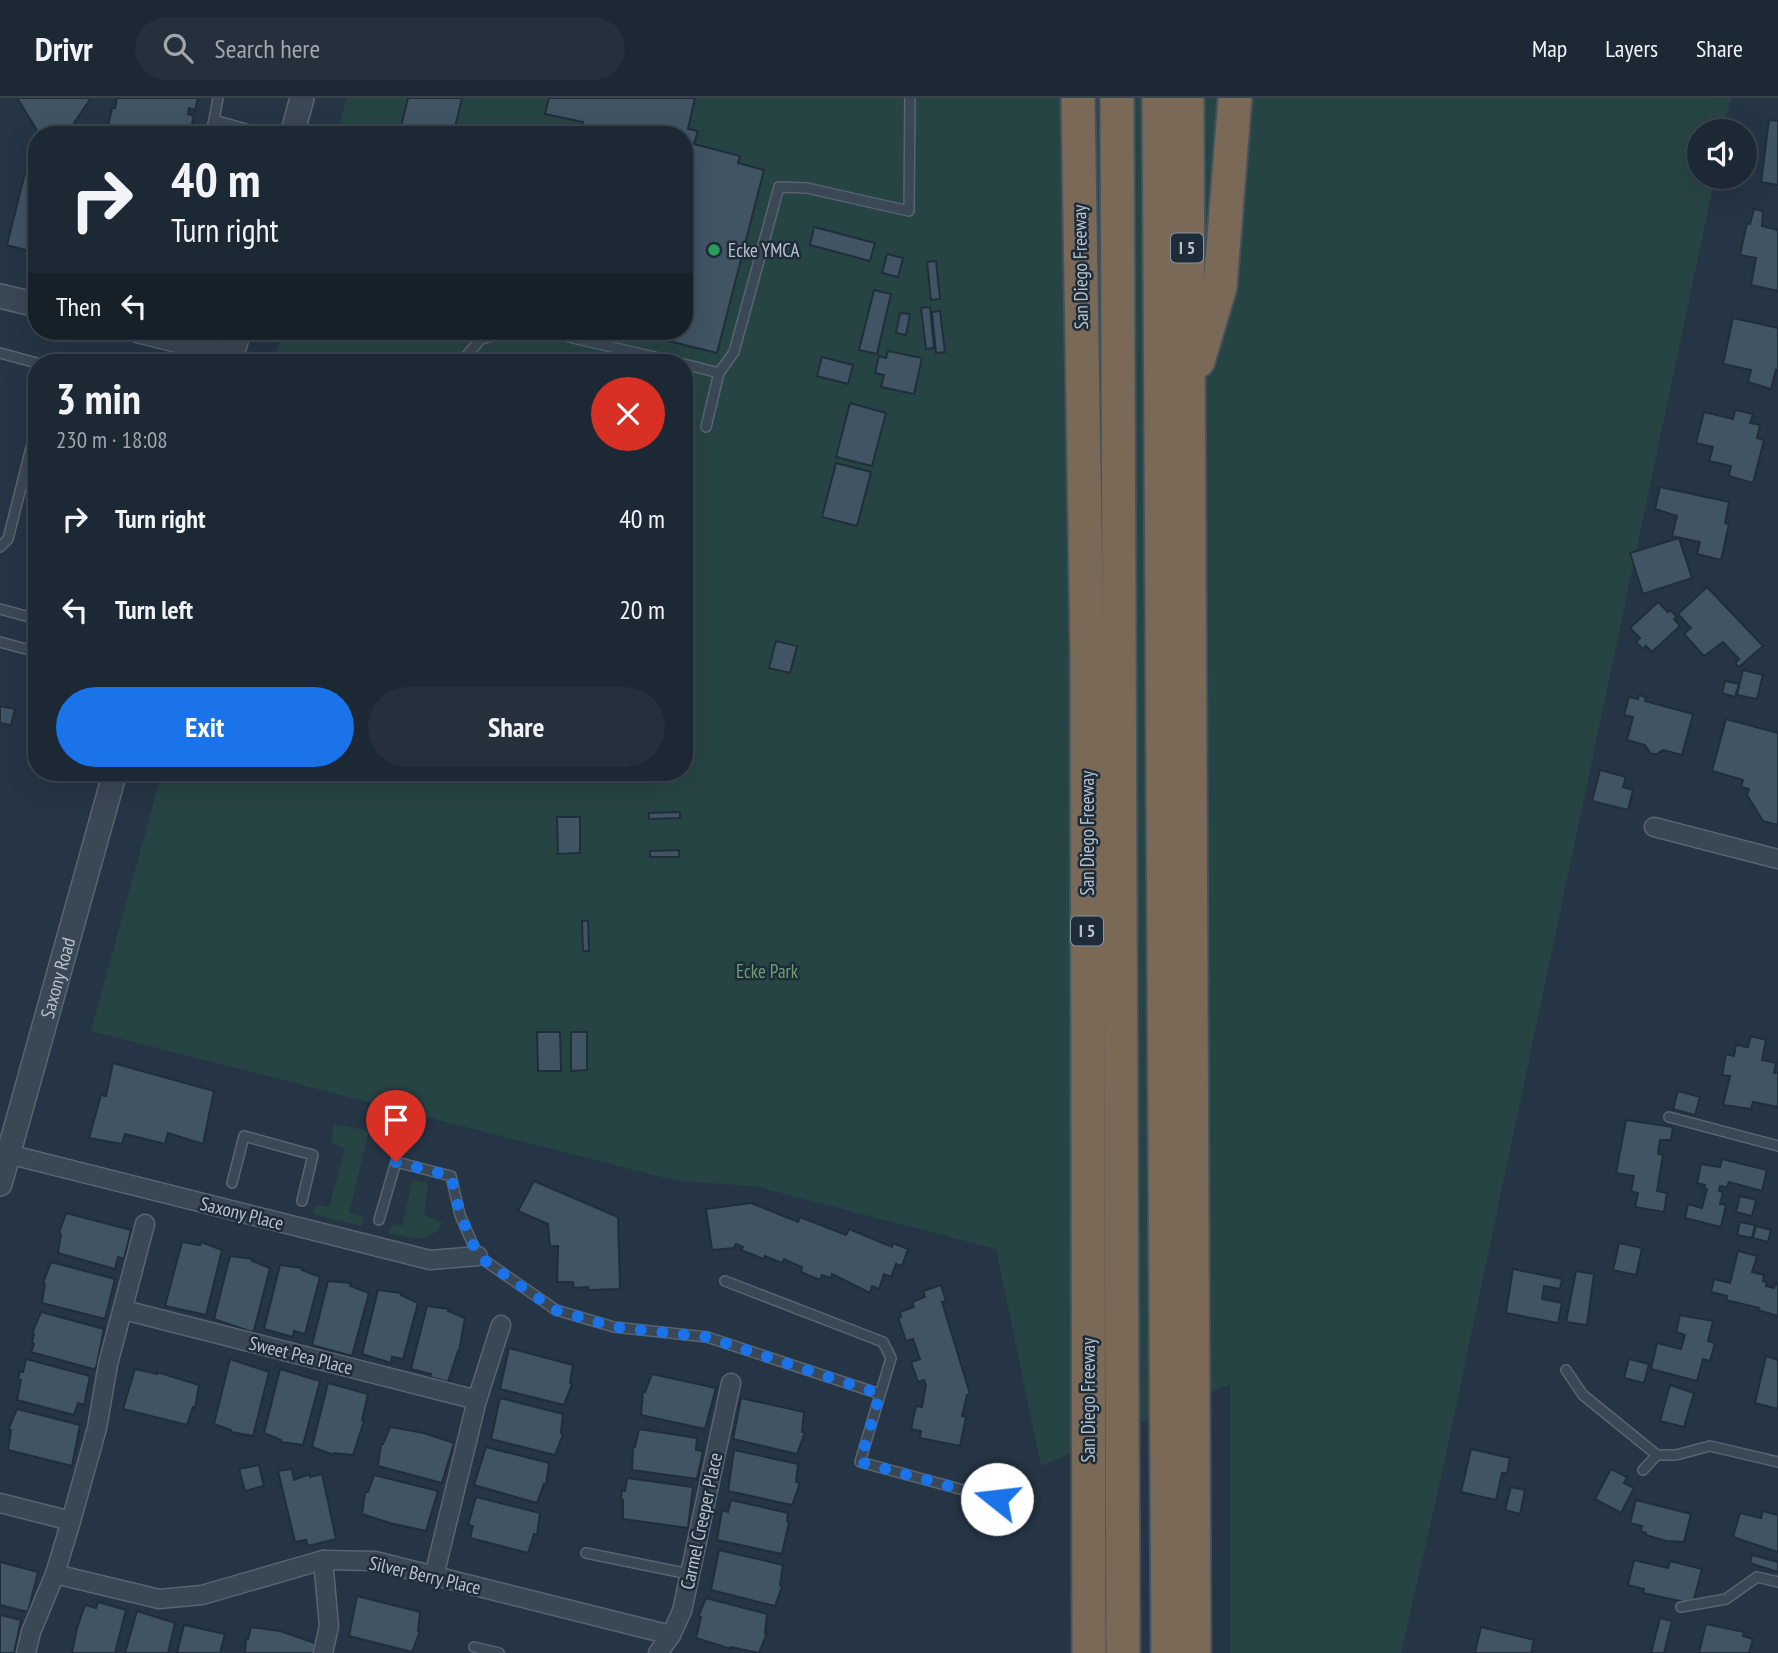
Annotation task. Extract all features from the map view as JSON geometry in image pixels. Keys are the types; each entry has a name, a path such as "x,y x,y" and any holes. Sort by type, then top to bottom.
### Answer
{"highway":[{"name":"San Diego Freeway","path":"1078,98 1087,651 1089,1653"},
{"path":"1117,98 1123,1653"},
{"path":"1159,98 1168,1653"},
{"name":"I 5","path":"1187,98 1194,1653"},
{"path":"1187,397 1220,287 1235,98"}],"street":[{"path":"294,126 302,98"},
{"path":"0,296 28,303"},
{"path":"170,340 217,354"},
{"name":"Saxony Road","path":"0,1184 112,781"},
{"path":"1654,827 1778,859"},
{"name":"Saxony Place","path":"8,1154 430,1260 478,1256"},
{"path":"26,1653 31,1632 55,1574 97,1428 108,1364 145,1224"},
{"name":"Sweet Pea Place","path":"124,1310 477,1400"},
{"path":"434,1576 477,1400 501,1325"},
{"name":"Carmel Creeper Place","path":"658,1653 671,1635 682,1611 731,1383"},
{"path":"0,1503 71,1521"},
{"path":"323,1560 329,1626 323,1653"},
{"name":"Silver Berry Place","path":"55,1574 159,1599 202,1595 323,1560 375,1561 671,1635"}],"lane":[{"path":"212,126 218,98"},
{"path":"706,427 719,373 734,352 779,187 807,188 909,211 909,98"},
{"path":"214,120 235,126"},
{"path":"468,354 480,340"},
{"path":"582,340 642,354"},
{"path":"0,353 28,361"},
{"path":"693,366 719,373"},
{"path":"0,547 8,539 28,460"},
{"path":"0,609 28,617"},
{"path":"0,642 28,650"},
{"path":"1669,1117 1778,1146"},
{"path":"232,1183 244,1136 313,1154 302,1200"},
{"path":"379,1220 396,1162 451,1176 460,1214 478,1256 555,1310 614,1327 707,1337 880,1394"},
{"path":"725,1281 883,1342 891,1358 860,1462 997,1499"},
{"path":"1566,1370 1583,1395 1657,1455 1676,1455 1710,1446 1778,1462"},
{"path":"1643,1470 1657,1455"},
{"path":"586,1553 690,1574"},
{"path":"1681,1607 1726,1600 1757,1577 1778,1582"},
{"path":"474,1647 499,1653"}],"green space":[{"name":"Ecke Park","path":"347,98 1731,98 1727,119 1687,119 1687,189 1712,189 1442,1473 1401,1653 1230,1653 1230,1384 1041,1466 996,1249 754,1186 677,1181 91,1031 160,781 693,781 693,354 276,354 280,340 693,340 693,126 339,126"},
{"path":"334,1124 369,1131 349,1213 364,1217 361,1226 313,1214 316,1205 329,1207 345,1149 331,1142"},
{"path":"413,1179 428,1184 424,1215 443,1223 425,1238 389,1233 392,1224 402,1226"}],"building":[{"path":"17,98 91,98 74,123 78,126 34,126"},
{"path":"117,98 198,98 195,110 189,108 188,114 194,116 191,126 108,126 112,108 115,108"},
{"path":"408,98 462,98 455,126 401,126"},
{"name":"Ecke YMCA","path":"549,98 695,98 689,126 582,126 583,122 545,114"},
{"path":"1769,120 1778,121 1778,185 1761,182"},
{"name":"Ecke YMCA","path":"693,130 698,131 694,144 740,156 738,163 764,170 717,353 664,340 693,340"},
{"path":"28,161 28,251 7,245"},
{"path":"1754,209 1763,211 1762,226 1778,230 1778,291 1751,285 1756,258 1740,255 1747,223 1750,224"},
{"path":"814,227 875,243 870,261 810,245"},
{"path":"887,254 903,258 898,277 882,273"},
{"path":"936,261 940,299 931,300 927,262"},
{"path":"874,290 891,294 877,354 859,350"},
{"path":"930,307 934,348 926,349 921,308"},
{"path":"940,311 945,352 936,353 932,312"},
{"path":"900,313 910,314 906,335 896,333"},
{"path":"1733,318 1778,328 1778,371 1776,370 1771,389 1748,382 1751,370 1723,364"},
{"path":"888,351 922,358 914,394 881,387 884,375 875,373 879,356 886,358"},
{"path":"822,357 853,365 848,384 817,376"},
{"path":"850,403 886,413 872,466 836,457"},
{"path":"1735,410 1753,414 1750,423 1760,425 1757,438 1764,440 1753,483 1729,476 1731,466 1709,461 1713,447 1696,443 1704,412 1733,419"},
{"path":"836,463 871,472 857,526 822,517"},
{"path":"1660,487 1729,502 1725,523 1729,524 1721,560 1697,554 1700,542 1672,536 1677,516 1655,509"},
{"path":"1679,538 1692,578 1643,594 1630,553"},
{"path":"1707,587 1763,646 1739,667 1735,663 1739,659 1723,642 1704,656 1684,634 1691,628 1678,614"},
{"path":"1658,602 1677,617 1674,619 1680,626 1652,652 1646,646 1643,649 1636,642 1640,638 1630,628"},
{"path":"776,641 797,646 790,673 769,668"},
{"path":"1743,670 1763,675 1757,699 1737,695"},
{"path":"1725,681 1739,684 1735,697 1722,693"},
{"path":"1639,695 1646,697 1645,701 1693,714 1682,755 1663,750 1651,754 1645,745 1627,740 1633,717 1624,715 1629,697 1638,699"},
{"path":"0,706 15,709 11,725 0,723"},
{"path":"1726,719 1778,733 1778,825 1763,821 1747,795 1749,789 1741,787 1743,780 1712,771"},
{"path":"1600,770 1626,777 1623,787 1633,790 1628,810 1592,801"},
{"path":"680,812 680,818 649,819 649,813"},
{"path":"557,817 580,817 580,853 558,854"},
{"path":"679,850 679,857 650,857 650,851"},
{"path":"582,921 588,921 589,951 583,951"},
{"path":"537,1032 560,1032 561,1071 538,1071"},
{"path":"571,1032 587,1032 587,1070 571,1071"},
{"path":"1751,1036 1766,1040 1762,1060 1776,1063 1774,1073 1778,1073 1778,1107 1753,1102 1751,1109 1723,1105 1730,1076 1722,1075 1726,1054 1734,1056 1736,1045 1748,1047"},
{"path":"113,1063 214,1091 203,1144 168,1133 165,1144 125,1134 122,1144 89,1138 101,1095 106,1096"},
{"path":"1678,1091 1700,1097 1695,1115 1673,1109"},
{"path":"1626,1120 1673,1127 1671,1140 1660,1140 1658,1154 1663,1155 1657,1191 1667,1193 1664,1212 1635,1207 1638,1193 1631,1191 1634,1176 1616,1173"},
{"path":"1722,1159 1767,1170 1762,1191 1729,1182 1727,1187 1720,1186 1719,1191 1723,1192 1720,1204 1726,1205 1721,1227 1685,1218 1688,1204 1702,1208 1707,1189 1704,1188 1705,1185 1697,1183 1701,1164 1720,1167"},
{"path":"534,1181 618,1217 620,1289 588,1290 588,1287 574,1288 573,1282 557,1282 558,1246 550,1246 548,1224 518,1211"},
{"path":"1740,1196 1756,1200 1752,1216 1736,1212"},
{"path":"751,1203 798,1222 800,1217 846,1235 849,1229 892,1247 893,1243 908,1249 902,1266 896,1264 891,1277 884,1274 879,1289 872,1286 870,1293 832,1274 831,1278 822,1275 820,1280 801,1272 802,1267 784,1259 782,1263 765,1256 764,1259 741,1250 743,1247 736,1244 734,1248 712,1250 706,1209"},
{"path":"66,1213 131,1230 124,1259 118,1257 115,1269 58,1253 59,1233"},
{"path":"1740,1222 1755,1225 1752,1238 1737,1235"},
{"path":"1756,1226 1771,1230 1768,1242 1753,1238"},
{"path":"182,1242 200,1245 201,1242 222,1250 206,1315 165,1306"},
{"path":"1619,1243 1642,1248 1636,1275 1613,1270"},
{"path":"1738,1251 1757,1256 1752,1272 1764,1275 1766,1286 1774,1288 1775,1284 1778,1285 1778,1316 1726,1300 1727,1296 1711,1292 1714,1279 1730,1283"},
{"path":"230,1256 253,1259 252,1261 270,1268 252,1332 214,1319"},
{"path":"51,1262 115,1279 105,1319 42,1303 43,1283"},
{"path":"280,1265 302,1268 320,1277 305,1334 294,1331 293,1337 264,1329"},
{"path":"1513,1269 1562,1279 1560,1289 1544,1286 1542,1299 1562,1303 1558,1323 1506,1313"},
{"path":"1576,1271 1594,1274 1587,1325 1566,1322"},
{"path":"328,1281 351,1283 350,1286 369,1293 352,1356 312,1345"},
{"path":"941,1285 946,1301 942,1302 970,1394 967,1395 962,1416 966,1417 960,1446 920,1438 921,1431 911,1429 916,1406 922,1407 926,1385 924,1380 918,1382 911,1362 920,1359 913,1339 906,1341 898,1317 901,1317 900,1312 914,1307 912,1302 925,1297 923,1291"},
{"path":"378,1290 401,1293 418,1303 403,1359 392,1357 391,1363 362,1354"},
{"path":"427,1306 449,1309 448,1311 465,1318 459,1352 448,1382 411,1369"},
{"path":"41,1312 104,1329 96,1368 31,1352 34,1344 32,1333"},
{"path":"1680,1315 1713,1321 1708,1341 1715,1343 1710,1361 1703,1359 1697,1381 1651,1369 1657,1343 1681,1349 1685,1335 1676,1332"},
{"path":"509,1348 573,1365 572,1384 564,1405 500,1389"},
{"path":"1766,1356 1778,1360 1778,1409 1755,1403"},
{"path":"26,1359 90,1376 84,1405 78,1403 74,1415 17,1400 21,1380 18,1379"},
{"path":"230,1359 269,1372 253,1436 231,1432 214,1424"},
{"path":"1629,1359 1649,1364 1644,1383 1624,1378"},
{"path":"135,1369 157,1372 199,1385 195,1408 193,1407 187,1425 123,1409"},
{"path":"280,1369 320,1381 303,1445 281,1442 264,1433"},
{"path":"652,1374 716,1388 705,1429 641,1415 643,1392"},
{"path":"328,1383 368,1394 362,1420 364,1421 353,1455 334,1455 312,1447"},
{"path":"1670,1385 1694,1393 1684,1427 1660,1421"},
{"path":"500,1398 563,1414 563,1434 555,1455 491,1439"},
{"path":"741,1398 804,1412 802,1432 805,1432 797,1454 733,1439"},
{"path":"17,1409 80,1425 72,1466 8,1450 11,1430 8,1430"},
{"path":"390,1427 424,1433 454,1443 442,1483 378,1466 381,1444"},
{"path":"639,1429 697,1438 696,1450 703,1451 697,1479 632,1470 633,1447"},
{"path":"486,1447 549,1463 546,1485 544,1484 537,1503 474,1485"},
{"path":"1471,1449 1510,1458 1507,1473 1502,1473 1496,1500 1461,1492"},
{"path":"734,1450 798,1464 796,1482 800,1483 792,1505 728,1491"},
{"path":"259,1465 264,1486 245,1491 239,1469"},
{"path":"292,1469 294,1480 310,1474 310,1477 322,1474 336,1539 308,1546 306,1540 295,1542 278,1471"},
{"path":"1611,1469 1627,1477 1624,1483 1634,1488 1621,1513 1595,1499"},
{"path":"374,1475 438,1491 426,1531 362,1514 365,1492 368,1492"},
{"path":"627,1478 693,1487 688,1528 623,1519 621,1499"},
{"path":"1511,1487 1525,1490 1520,1514 1505,1510"},
{"path":"476,1497 540,1513 537,1535 534,1534 528,1553 470,1538 473,1526 468,1525"},
{"path":"731,1500 788,1513 789,1522 782,1554 717,1540 722,1510 728,1512"},
{"path":"1636,1500 1691,1514 1684,1542 1666,1541 1646,1535 1641,1531 1642,1526 1630,1523"},
{"path":"1763,1511 1778,1515 1778,1552 1733,1537 1740,1513 1761,1518"},
{"path":"719,1550 783,1565 782,1586 775,1606 711,1590"},
{"path":"1752,1555 1778,1562 1778,1572 1750,1563"},
{"path":"1634,1560 1668,1568 1670,1561 1702,1569 1694,1599 1685,1602 1643,1593 1644,1589 1628,1585"},
{"path":"0,1562 38,1572 28,1612 0,1605"},
{"path":"357,1596 420,1612 420,1631 412,1652 349,1636"},
{"path":"706,1598 767,1614 767,1633 759,1653 731,1649 696,1638 701,1617 698,1617"},
{"path":"98,1602 126,1610 115,1653 72,1653 85,1605 96,1608"},
{"path":"137,1611 175,1623 168,1653 125,1653"},
{"path":"0,1615 21,1620 14,1653 0,1653"},
{"path":"1660,1618 1672,1621 1664,1653 1651,1653"},
{"path":"1706,1624 1744,1632 1743,1636 1753,1639 1749,1653 1699,1653"},
{"path":"184,1625 225,1634 220,1653 177,1653"},
{"path":"251,1627 280,1631 315,1643 314,1653 245,1653 246,1639"},
{"path":"1481,1627 1534,1640 1531,1653 1475,1653"}],"place":[{"name":"Ecke YMCA","path":"714,250"}],"route":[{"path":"396,1162 451,1176 460,1214 478,1256 555,1310 614,1327 707,1337 880,1394 860,1462 997,1499"}]}
